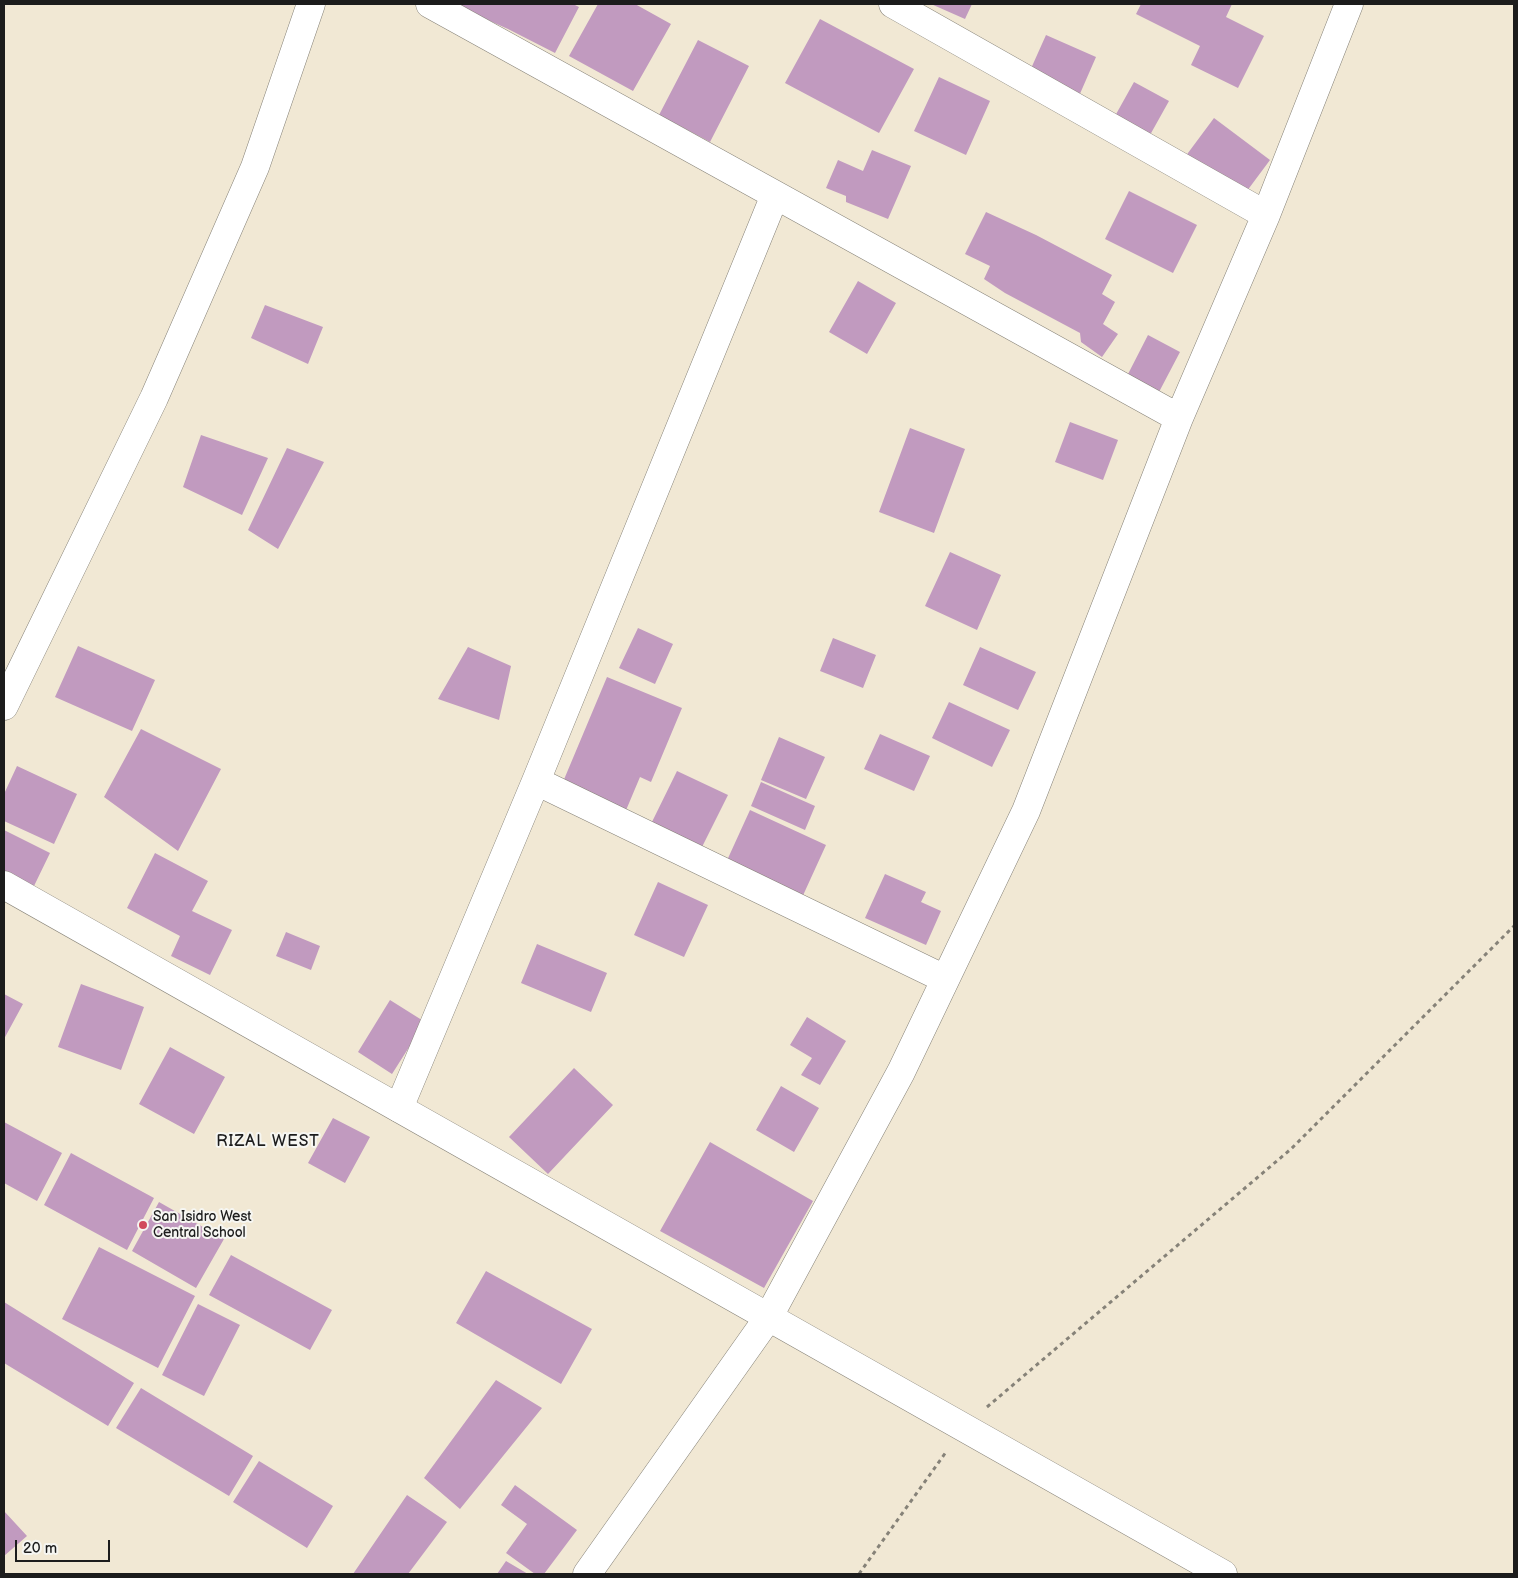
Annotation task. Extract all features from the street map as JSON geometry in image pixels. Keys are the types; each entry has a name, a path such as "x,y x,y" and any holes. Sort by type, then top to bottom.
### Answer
{"street":[{"path":"4,706 154,398 255,167 310,4"},
{"path":"430,4 1180,418"},
{"path":"893,4 1266,215"},
{"path":"587,1574 768,1318 900,1072 1026,811 1180,418 1266,215 1348,4"},
{"path":"399,1108 536,781 775,195"},
{"path":"536,781 945,979"},
{"path":"4,886 1223,1574"}],"path":[{"path":"859,1574 962,1428 1291,1149 1514,926"}],"building":[{"path":"452,4 573,4 579,7 555,53"},
{"path":"598,4 635,4 671,24 633,91 569,56"},
{"path":"931,4 972,4 965,19"},
{"path":"1141,4 1232,4 1226,17 1264,36 1238,88 1191,65 1200,46 1136,14"},
{"path":"820,19 914,69 879,133 785,83"},
{"path":"1046,35 1096,57 1079,96 1029,73"},
{"path":"698,40 749,66 710,142 659,115"},
{"path":"939,77 990,101 966,155 914,131"},
{"path":"1134,82 1169,101 1150,135 1115,116"},
{"path":"1214,118 1270,160 1241,199 1185,157"},
{"path":"872,150 911,166 888,219 846,202 846,196 826,188 838,160 863,171"},
{"path":"1129,191 1197,225 1173,273 1105,239"},
{"path":"986,212 1036,235 1112,275 1102,294 1115,302 1103,324 1118,334 1102,357 1081,342 1080,333 1005,293 984,279 990,266 965,254"},
{"path":"858,281 896,303 867,354 829,332"},
{"path":"265,305 323,327 308,364 251,338"},
{"path":"1148,335 1180,352 1159,392 1127,376"},
{"path":"1070,422 1118,440 1103,480 1055,462"},
{"path":"910,428 965,449 934,533 879,512"},
{"path":"201,435 268,458 242,515 183,487"},
{"path":"287,448 324,462 278,549 248,530"},
{"path":"950,552 1001,575 977,630 925,606"},
{"path":"638,628 673,644 655,684 619,668"},
{"path":"833,638 876,655 863,688 820,671"},
{"path":"78,646 155,680 132,731 55,697"},
{"path":"468,647 511,666 499,720 438,699"},
{"path":"980,647 1036,672 1018,710 963,685"},
{"path":"607,677 682,708 651,782 640,777 624,815 560,789"},
{"path":"949,702 1010,730 992,767 932,738"},
{"path":"141,729 221,769 178,851 104,797"},
{"path":"880,734 930,756 914,791 864,769"},
{"path":"779,737 825,757 806,799 761,780"},
{"path":"17,766 77,794 54,844 4,821 4,794"},
{"path":"677,771 728,795 700,851 650,826"},
{"path":"761,782 815,806 805,830 751,806"},
{"path":"750,810 826,845 800,902 724,867"},
{"path":"4,830 50,853 34,886 4,871"},
{"path":"155,853 208,881 192,911 232,930 210,975 171,956 180,936 127,908"},
{"path":"885,874 926,892 921,902 941,911 926,945 865,918"},
{"path":"658,882 708,905 684,957 634,935"},
{"path":"286,932 320,946 311,970 276,956"},
{"path":"537,944 607,973 591,1012 521,983"},
{"path":"81,984 144,1007 121,1070 58,1047"},
{"path":"4,994 23,1004 4,1039"},
{"path":"390,1000 425,1022 392,1074 358,1052"},
{"path":"807,1017 846,1041 820,1085 801,1075 812,1058 790,1045"},
{"path":"170,1047 225,1077 194,1134 139,1104"},
{"path":"574,1068 613,1105 548,1174 509,1137"},
{"path":"781,1086 819,1108 794,1152 756,1130"},
{"path":"333,1118 370,1137 345,1183 308,1163"},
{"path":"4,1122 62,1153 37,1201 4,1183"},
{"path":"710,1142 813,1201 764,1288 660,1231"},
{"path":"71,1153 154,1198 127,1250 44,1205"},
{"path":"159,1202 224,1239 196,1288 132,1251"},
{"path":"99,1247 195,1296 158,1368 62,1319"},
{"path":"231,1255 332,1310 310,1350 209,1295"},
{"path":"486,1271 592,1329 561,1384 456,1323"},
{"path":"4,1302 134,1383 108,1426 4,1363"},
{"path":"198,1304 240,1325 204,1396 162,1375"},
{"path":"496,1380 542,1408 460,1509 424,1478"},
{"path":"141,1388 253,1456 229,1496 116,1428"},
{"path":"259,1461 333,1506 307,1548 233,1502"},
{"path":"515,1485 577,1530 544,1574 535,1574 506,1553 527,1524 501,1505"},
{"path":"407,1495 447,1522 408,1574 353,1574"},
{"path":"4,1511 27,1536 4,1556"},
{"path":"506,1561 528,1574 497,1574"}],"place":[{"name":"San Isidro West Central School","path":"143,1225"}],"district":[{"name":"RIZAL WEST","path":"268,1142"}]}
